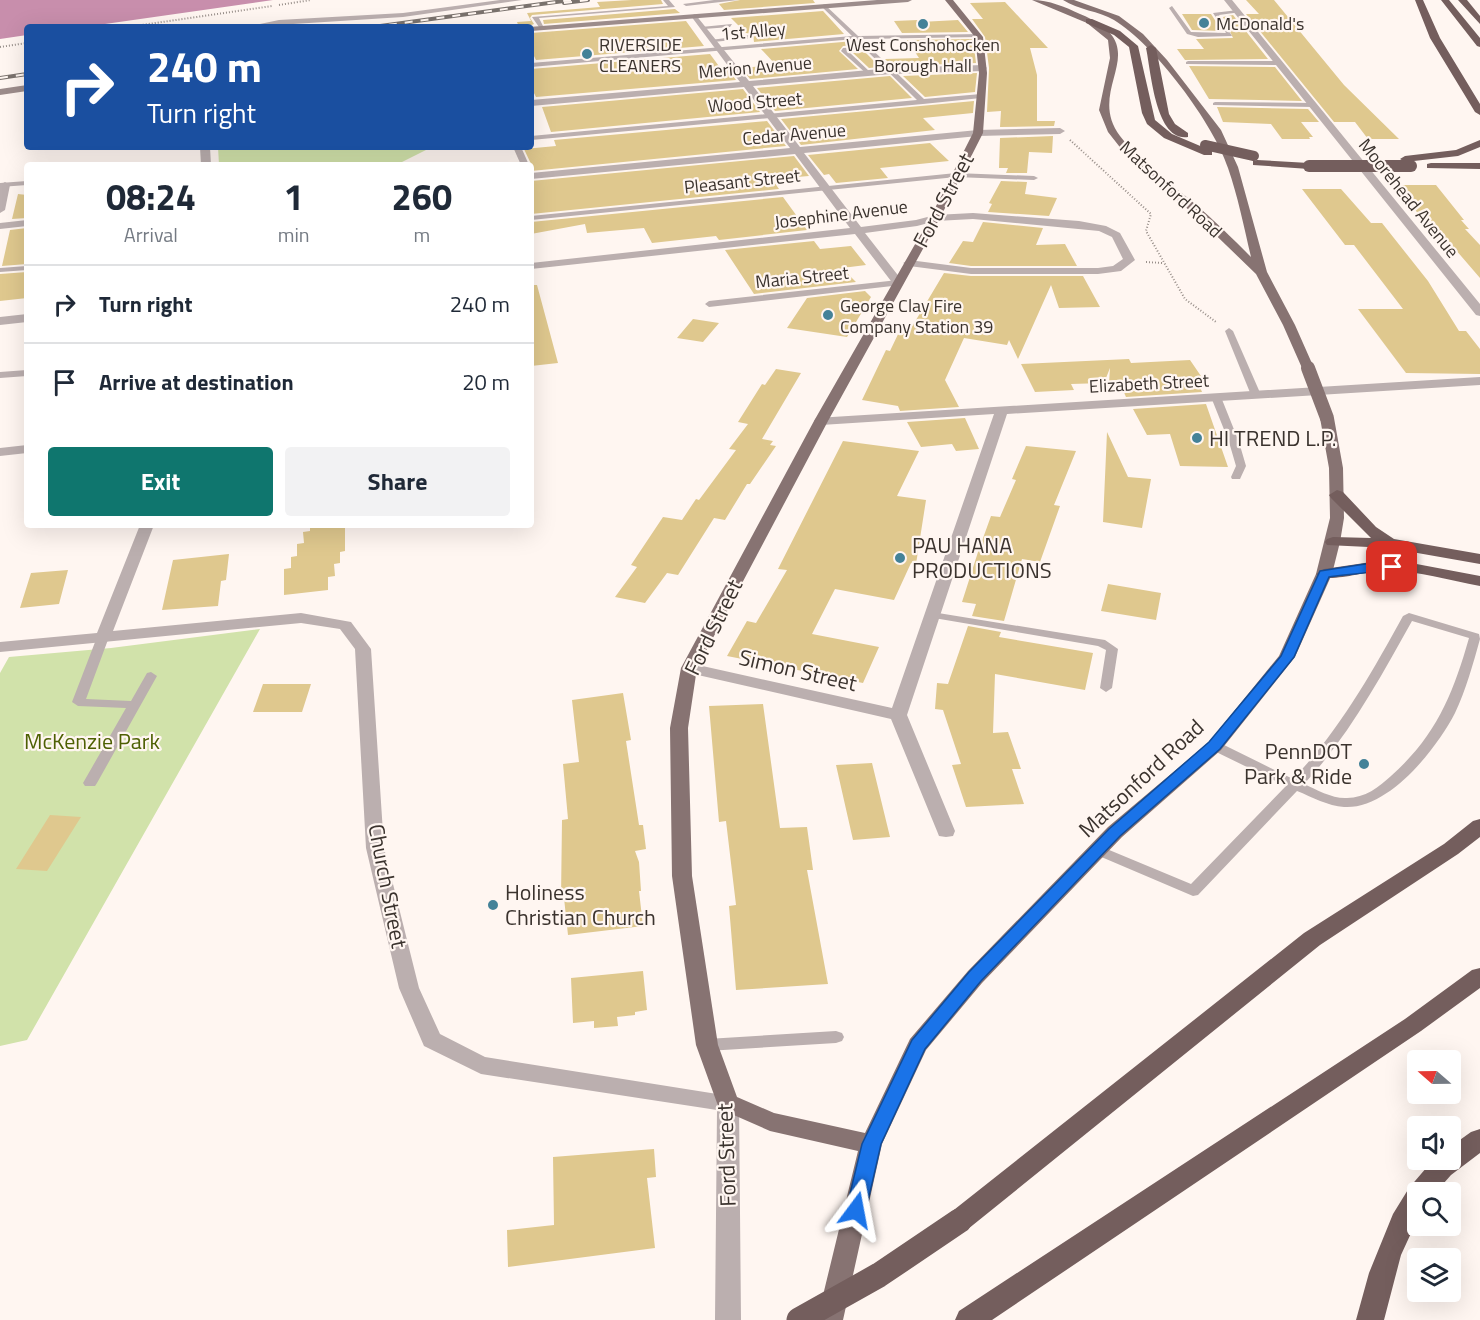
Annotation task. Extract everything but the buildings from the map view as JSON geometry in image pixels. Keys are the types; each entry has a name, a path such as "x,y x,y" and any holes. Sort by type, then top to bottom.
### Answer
{"highway":[{"path":"1419,0 1435,38 1480,112"},
{"path":"1445,0 1480,44"},
{"path":"1463,0 1480,18"},
{"path":"1089,21 1117,33 1133,46 1137,56 1147,114 1155,127 1176,141 1256,159 1306,163 1480,166"},
{"path":"1151,48 1164,114 1168,122 1182,134 1207,149"},
{"path":"1408,163 1467,150 1480,143"},
{"path":"1337,495 1353,514 1389,543"},
{"path":"1333,542 1389,543 1480,559"},
{"path":"1333,542 1406,567"},
{"path":"1324,574 1378,566 1406,567 1480,583"},
{"path":"799,1320 879,1275 959,1221 1312,939 1451,849 1480,826"},
{"path":"970,1319 1413,1025 1480,976"},
{"path":"1429,1182 1442,1167 1480,1139"},
{"path":"1370,1320 1392,1244 1407,1212"}],"main road":[{"path":"534,29 908,0"},
{"path":"949,0 978,35"},
{"name":"Matsonford Road","path":"1036,0 1089,21 1110,35 1115,46 1104,111 1110,129 1117,140 1261,272"},
{"name":"Matsonford Road","path":"830,1320 872,1144 918,1045 975,977 1114,832 1215,746 1287,657 1324,574 1333,542 1337,495 1336,468 1327,418 1289,325 1261,272 1233,167 1224,144 1207,116 1151,48 1122,22 1082,3 1067,0"},
{"name":"Ford Street","path":"728,1103 706,1045 682,876 679,728 688,668 821,421 935,218 978,133 982,68 978,35"},
{"path":"0,92 24,88"},
{"name":"Church Street","path":"728,1103 770,1122 872,1144"}],"street":[{"path":"271,24 386,17 518,0"},
{"name":"Moorehead Avenue","path":"1228,0 1480,312"},
{"path":"695,16 860,230 898,283"},
{"name":"Merion Avenue","path":"534,103 891,71 982,68"},
{"name":"Cedar Avenue","path":"534,176 978,133 1060,131"},
{"path":"0,210 2,185"},
{"name":"Josephine Avenue","path":"534,266 860,230 918,223 935,218 973,216 1079,224 1102,228 1116,235 1129,260 1124,266 1110,271 971,271 909,263"},
{"path":"0,226 24,223"},
{"path":"0,321 24,318"},
{"name":"Elizabeth Street","path":"821,421 1480,381"},
{"path":"946,831 898,715 1002,410"},
{"path":"0,452 24,449"},
{"path":"103,638 146,528"},
{"name":"Church Street","path":"0,647 301,618 345,625 363,649 375,848 409,988 432,1040 481,1065 728,1103"},
{"name":"Simon Street","path":"688,668 898,715"},
{"name":"Ford Street","path":"728,1103 728,1320"}],"lane":[{"path":"542,28 536,16 672,7 666,0 608,4 609,6"},
{"path":"684,2 735,0"},
{"path":"1172,0 1189,33 1198,35 1230,34 1215,14 1238,12"},
{"path":"684,2 695,16"},
{"path":"824,6 923,102"},
{"path":"704,27 730,25"},
{"name":"1st Alley","path":"534,65 857,38 978,35"},
{"path":"713,40 751,37"},
{"path":"867,48 843,50 868,73"},
{"path":"1188,63 1279,63"},
{"name":"Wood Street","path":"534,138 981,96"},
{"path":"1215,105 1313,105"},
{"name":"Pleasant Street","path":"534,218 956,176 1034,178"},
{"path":"2,185 24,183"},
{"path":"0,270 24,268"},
{"name":"Maria Street","path":"709,304 898,283"},
{"path":"1229,331 1256,395"},
{"path":"0,375 24,372"},
{"path":"1216,397 1241,466 1236,477"},
{"path":"932,615 1101,643 1112,649 1106,688"},
{"path":"1097,850 1193,891 1298,784 1321,758 1366,693 1409,616 1475,636 1462,682 1443,727 1417,761 1375,797 1343,803 1298,784 1215,746"},
{"path":"103,638 78,702 134,705"},
{"path":"90,783 151,676"},
{"path":"706,1045 836,1037"}],"path":[{"path":"148,24 311,0"},
{"path":"0,47 24,43"},
{"path":"1060,131 1150,214 1146,231 1185,299 1229,331"}],"green space":[{"path":"218,150 426,150 402,162 219,162"},
{"name":"McKenzie Park","path":"260,629 27,1040 0,1046 0,673 9,657 111,648"}],"shaded area":[{"path":"0,0 273,0 105,24 24,24 24,35 0,39"}],"railway":[{"path":"395,24 571,0"},
{"path":"564,3 588,0"},
{"path":"0,78 24,74"}],"place":[{"name":"McDonald's","path":"1204,23"},
{"name":"West Conshohocken Borough Hall","path":"923,24"},
{"name":"RIVERSIDE CLEANERS","path":"587,54"},
{"name":"George Clay Fire Company Station 39","path":"828,315"},
{"name":"HI TREND L.P.","path":"1197,438"},
{"name":"PAU HANA PRODUCTIONS","path":"900,558"},
{"name":"PennDOT Park & Ride","path":"1364,764"},
{"name":"Holiness Christian Church","path":"493,905"}],"route":[{"path":"856,1210 872,1144 918,1045 932,1028 975,977 1114,832 1215,746 1287,657 1324,574 1378,566 1392,567"}]}
